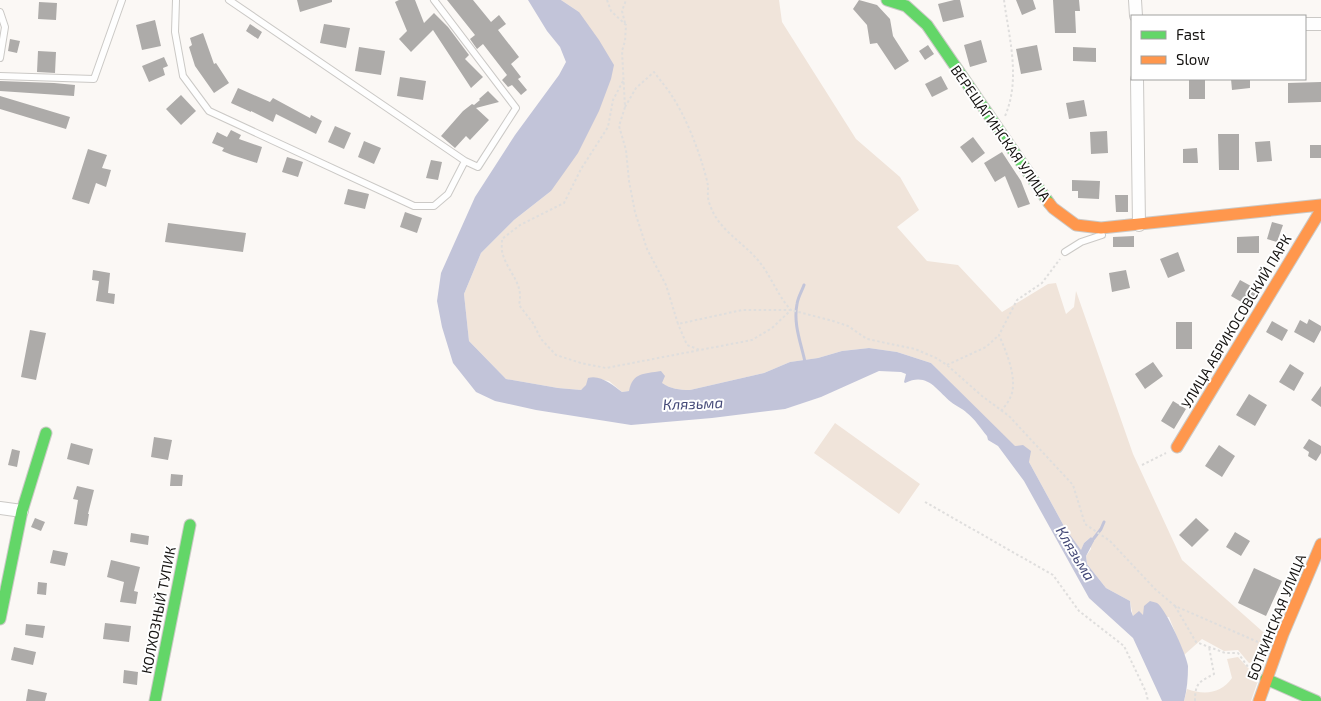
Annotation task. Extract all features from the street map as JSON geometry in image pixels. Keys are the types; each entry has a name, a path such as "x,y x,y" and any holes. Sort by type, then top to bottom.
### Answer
{"street":[{"name":"ВЕРЕЩАГИНСКАЯ УЛИЦА","path":"888,0 906,6 927,25 1053,208 1076,225 1101,228 1139,225 1321,205"},
{"path":"1135,0 1136,15"},
{"path":"1306,24 1321,24"},
{"path":"1138,80 1139,225"},
{"name":"УЛИЦА АБРИКОСОВСКИЙ ПАРК","path":"1177,447 1321,210"},
{"path":"0,619 22,512 46,433"},
{"path":"0,508 22,512"},
{"name":"КОЛХОЗНЫЙ ТУПИК","path":"156,701 190,525"},
{"name":"БОТКИНСКАЯ УЛИЦА","path":"1259,701 1266,679 1321,544"},
{"path":"1266,679 1316,701"}],"lane":[{"path":"0,76 94,79 122,0"},
{"path":"176,0 175,32 183,76 209,111 414,206 434,206 448,194 465,161"},
{"path":"229,0 465,161 478,167 516,108 434,0"},
{"path":"0,12 6,27 0,58"},
{"path":"1066,252 1081,242 1097,236 1127,232 1139,225"}],"path":[{"path":"607,0 611,11 626,25"},
{"path":"625,107 622,51 626,41 626,25 622,11 626,0"},
{"path":"996,124 1006,115 1012,93 1014,72 1004,0"},
{"path":"700,350 687,345 678,324 666,285 647,249 635,212 626,150 619,126 625,107 636,88 654,72 673,97 687,126 702,163 708,186 707,192 710,205 720,224 757,259 769,276 782,301 791,311"},
{"path":"624,80 613,100 608,127 581,170 564,203 520,224 502,239 502,253 508,268 517,280 521,295 519,305 533,323 541,339 556,356 606,368 752,340 772,328 791,311"},
{"path":"947,365 986,347 999,336 1017,300 1042,283 1066,252"},
{"path":"678,324 742,310 791,311 848,326 867,339 921,351 947,365 1009,416 1073,485 1085,524 1110,541 1175,606 1256,643"},
{"path":"999,336 1011,368 1013,383 1011,397 1001,411"},
{"path":"1142,465 1177,447"},
{"path":"925,502 1053,575 1080,611 1124,646 1146,692 1148,701"},
{"path":"1175,606 1196,642 1225,653 1238,653 1248,667 1258,664"},
{"path":"1195,701 1195,688 1200,681 1214,674 1208,647"}],"shaded area":[{"path":"561,0 779,0 782,22 856,139 900,177 919,210 897,227 927,261 958,265 1002,312 1048,284 1056,283 1066,314 1074,307 1076,291 1133,454 1182,560 1271,639 1266,659 1249,663 1238,650 1224,651 1202,639 1184,655 1169,617 1133,617 1130,601 1106,588 1087,564 1086,556 1091,549 1091,537 1084,543 1081,551 1065,528 1029,462 931,363 897,352 869,348 842,351 818,358 790,362 764,373 690,390 675,389 661,383 664,376 629,391 622,392 609,381 598,379 581,390 506,379 469,341 464,294 481,253 514,220 551,191 579,12"},
{"path":"835,423 920,484 899,514 814,453"},
{"path":"1238,657 1249,669 1264,663 1251,701 1184,701 1187,689 1212,692 1228,683 1232,678 1227,659"}],"water":[{"name":"Клязьма","path":"528,0 561,0 579,12 614,65 599,111 578,153 551,191 514,220 481,253 464,294 469,341 506,379 581,390 586,385 588,378 593,377 606,381 622,392 629,391 636,377 649,373 661,371 665,376 662,383 675,389 690,390 764,373 790,362 818,358 842,351 869,348 897,352 931,363 1015,446 1023,445 1031,451 1029,462 1065,528 1081,550 1084,543 1091,537 1094,541 1086,556 1087,564 1106,588 1130,601 1133,616 1139,611 1143,615 1144,606 1150,601 1157,603 1161,607 1187,661 1188,679 1184,701 1162,701 1133,638 1089,598 1024,481 998,446 988,440 973,418 926,381 913,380 905,383 906,374 879,371 821,397 785,409 631,425 536,410 495,401 476,392 453,363 442,327 437,301 441,273 475,197 566,62 560,47 547,31"}],"building":[{"path":"297,0 332,0 332,2 300,12"},
{"path":"399,0 415,0 424,23 434,13 448,27 469,55 465,59 483,77 471,88 433,30 411,52 399,39 407,31 395,2"},
{"path":"447,0 473,0 491,22 499,15 506,24 498,30 519,57 511,64 521,77 518,79 527,90 521,95 512,85 508,87 502,80 507,75 483,44 477,49 470,39 475,35"},
{"path":"859,0 877,5 890,19 893,36 909,61 895,70 877,43 870,44 867,25 853,9"},
{"path":"960,0 964,17 943,22 938,4"},
{"path":"1016,0 1033,0 1036,9 1022,15"},
{"path":"1053,0 1079,0 1080,11 1075,11 1076,33 1055,33"},
{"path":"39,2 57,3 56,20 38,19"},
{"path":"155,20 161,46 142,50 136,25"},
{"path":"250,24 262,32 258,39 246,31"},
{"path":"324,24 350,28 346,48 320,43"},
{"path":"203,33 214,64 216,63 229,83 214,93 195,66 189,47 192,45 190,38"},
{"path":"10,39 20,41 17,53 8,51"},
{"path":"981,40 987,62 970,67 964,45"},
{"path":"928,45 934,54 925,60 919,51"},
{"path":"1037,45 1042,70 1021,74 1016,49"},
{"path":"359,47 385,51 381,75 355,71"},
{"path":"1073,47 1096,48 1096,62 1073,61"},
{"path":"38,51 56,52 55,73 37,72"},
{"path":"164,57 168,66 163,68 165,75 149,82 142,66"},
{"path":"941,76 948,89 932,97 925,84"},
{"path":"400,77 426,81 423,100 397,96"},
{"path":"1189,80 1205,80 1205,99 1189,99"},
{"path":"1231,80 1250,80 1250,88 1232,90"},
{"path":"0,81 75,85 74,96 0,91"},
{"path":"1321,82 1321,102 1288,103 1288,83"},
{"path":"238,88 270,102 273,98 310,118 311,115 322,121 316,134 276,114 273,122 231,103"},
{"path":"488,91 499,102 476,108 489,120 470,140 466,136 455,148 441,136 463,111 472,104 474,105"},
{"path":"181,95 196,111 181,125 166,109"},
{"path":"0,96 70,117 66,129 0,109"},
{"path":"1084,100 1087,116 1069,119 1066,103"},
{"path":"335,126 351,133 344,149 328,142"},
{"path":"231,130 241,135 239,139 262,147 257,163 222,151 224,148 212,143 217,132 227,137"},
{"path":"1107,131 1108,153 1091,154 1090,132"},
{"path":"1218,134 1239,134 1239,170 1219,170"},
{"path":"973,137 985,153 972,163 960,147"},
{"path":"364,141 381,148 374,164 358,157"},
{"path":"1270,141 1272,161 1257,162 1255,142"},
{"path":"1310,145 1321,145 1321,158 1310,158"},
{"path":"1197,148 1198,163 1183,163 1183,149"},
{"path":"88,149 107,155 102,168 111,170 106,187 96,183 89,204 72,199"},
{"path":"1002,152 1021,181 1030,204 1018,208 1005,176 995,182 984,163"},
{"path":"287,157 303,162 298,177 282,172"},
{"path":"431,160 442,162 438,180 426,178"},
{"path":"1072,180 1100,181 1099,199 1078,198 1078,191 1072,191"},
{"path":"348,189 369,194 365,209 344,204"},
{"path":"1115,195 1128,195 1128,212 1116,212"},
{"path":"405,212 422,218 417,233 400,227"},
{"path":"1272,222 1283,225 1277,242 1267,239"},
{"path":"168,223 246,233 243,252 165,242"},
{"path":"1134,236 1134,247 1113,247 1113,237"},
{"path":"1259,236 1259,253 1237,253 1237,237"},
{"path":"1178,252 1185,271 1168,278 1160,259"},
{"path":"93,270 110,273 108,293 115,294 114,304 96,301 99,281 92,280"},
{"path":"1126,270 1130,288 1112,292 1109,273"},
{"path":"1240,280 1260,291 1250,307 1231,296"},
{"path":"1309,319 1321,326 1321,330 1314,343 1294,332 1300,320 1307,324"},
{"path":"1272,321 1288,330 1282,341 1266,332"},
{"path":"1176,322 1192,322 1192,349 1176,349"},
{"path":"30,330 46,333 36,380 21,377"},
{"path":"1153,362 1163,376 1145,389 1135,374"},
{"path":"1290,364 1304,373 1294,391 1279,382"},
{"path":"1321,386 1321,407 1311,400"},
{"path":"1194,387 1199,390 1192,403 1187,401"},
{"path":"1249,394 1267,405 1255,426 1236,415"},
{"path":"1173,401 1186,409 1174,429 1161,421"},
{"path":"154,437 172,440 168,460 151,457"},
{"path":"1309,439 1321,446 1321,453 1316,461 1308,456 1309,452 1303,448"},
{"path":"71,443 93,449 89,465 67,459"},
{"path":"1219,445 1235,456 1222,477 1205,466"},
{"path":"12,449 20,451 17,467 8,465"},
{"path":"171,474 183,475 182,486 170,486"},
{"path":"77,486 94,490 87,526 74,524 78,500 73,499"},
{"path":"35,518 45,522 41,531 31,527"},
{"path":"1196,518 1209,530 1192,547 1179,535"},
{"path":"1235,532 1250,541 1241,556 1226,547"},
{"path":"131,533 149,536 148,545 130,542"},
{"path":"53,550 68,553 65,566 50,563"},
{"path":"111,560 140,567 134,591 138,592 136,604 120,602 124,582 107,577"},
{"path":"1254,568 1282,581 1266,616 1238,603"},
{"path":"38,582 47,583 46,595 37,594"},
{"path":"105,623 131,626 129,642 103,639"},
{"path":"26,624 45,626 43,638 25,635"},
{"path":"14,647 36,652 33,665 11,660"},
{"path":"124,670 138,672 137,685 123,683"},
{"path":"28,689 47,693 45,701 26,701"}],"waterway":[{"path":"804,285 798,301 796,319 805,362"},
{"path":"1091,542 1104,522"}],"traffic: fast":[{"path":"887,0 906,6 927,25 1049,203"},
{"path":"0,619 22,511 46,433"},
{"path":"155,701 190,525"},
{"path":"1266,679 1316,701"}],"traffic: slow":[{"path":"1049,203 1076,225 1101,228 1321,205"},
{"path":"1177,447 1321,210"},
{"path":"1259,701 1283,634 1321,544"}]}
